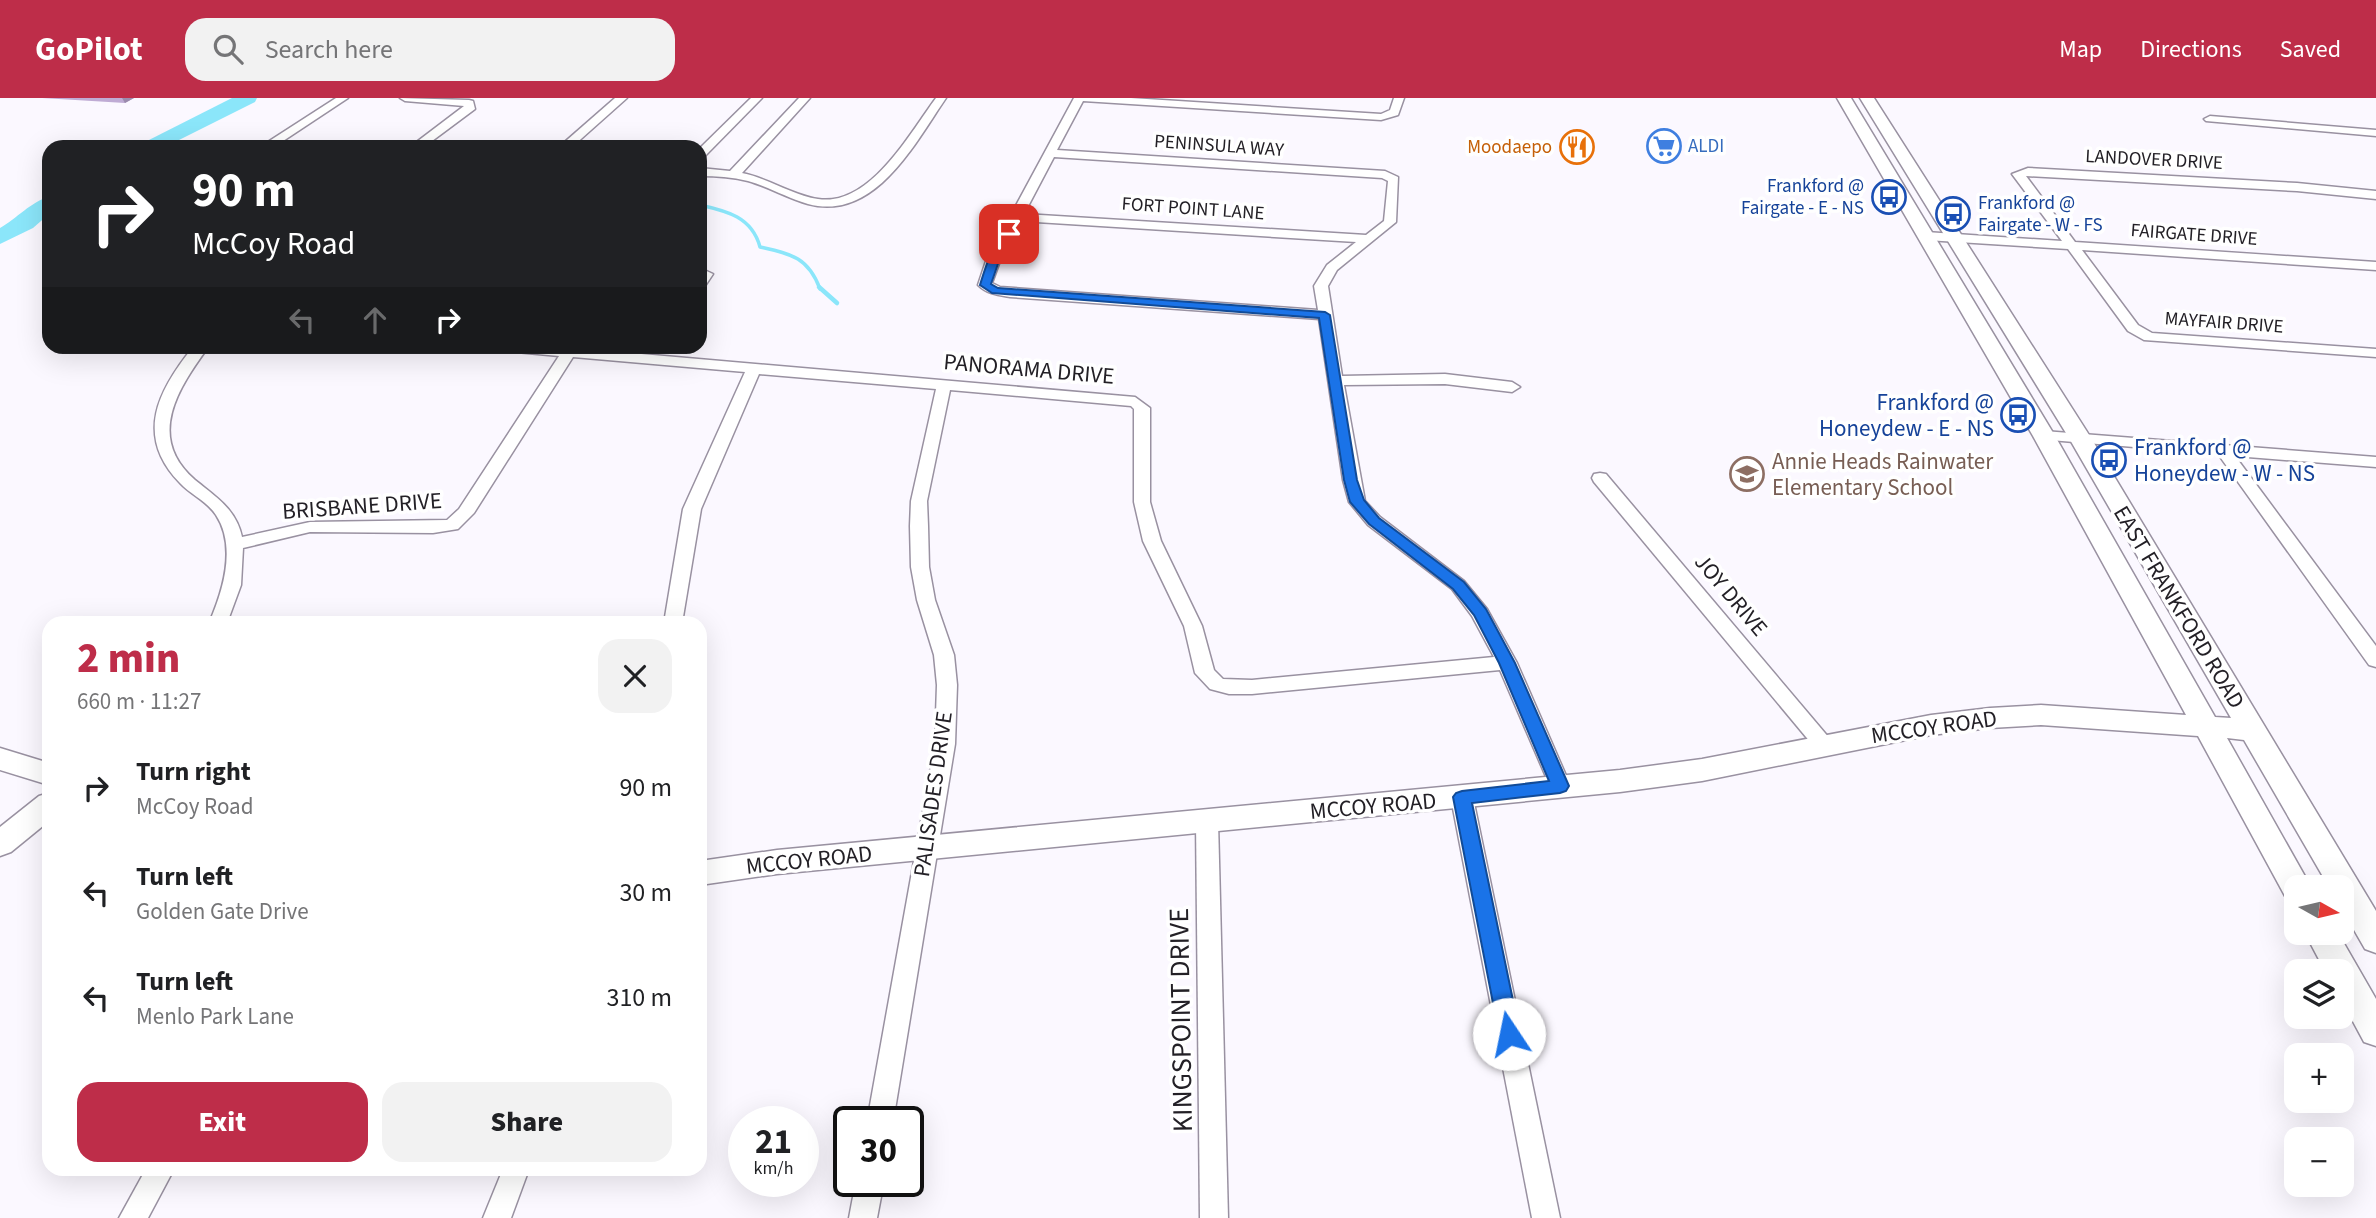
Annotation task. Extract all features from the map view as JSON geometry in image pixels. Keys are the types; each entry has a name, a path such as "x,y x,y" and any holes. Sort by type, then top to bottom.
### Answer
{"main road":[{"name":"EAST FRANKFORD ROAD","path":"1844,98 2044,436 2289,875"},
{"name":"EAST FRANKFORD ROAD","path":"1867,98 2080,438 2376,940"},
{"path":"1860,124 1884,126"},
{"name":"MCCOY ROAD","path":"707,872 927,848 1462,797 1702,770 1931,724 2041,715 2252,730"},
{"path":"0,759 42,772"},
{"path":"0,844 42,810"},
{"path":"2328,945 2376,1031"}],"street":[{"path":"277,140 343,98"},
{"path":"405,98 469,103 470,109 426,140"},
{"path":"573,140 622,98"},
{"path":"707,148 757,98"},
{"path":"733,175 805,98"},
{"path":"707,173 733,175 817,203 831,205 853,199 882,178 941,98"},
{"path":"1325,315 1010,293 996,291 985,285 993,261 1079,98 1381,117 1392,116 1396,112 1399,98"},
{"path":"2210,119 2376,133"},
{"name":"PENINSULA WAY","path":"1051,153 1385,175 1394,180 1392,215 1385,227 1367,239"},
{"name":"LANDOVER DRIVE","path":"2069,246 2018,174 2028,172 2284,186 2376,195"},
{"name":"FORT POINT LANE","path":"1018,217 1367,239"},
{"name":"FAIRGATE DRIVE","path":"1926,236 2376,265"},
{"path":"1367,239 1326,275 1321,286 1350,480 1357,502 1374,521 1458,585 1480,613 1507,663 1560,786"},
{"name":"MAYFAIR DRIVE","path":"2069,246 2133,328 2149,337 2376,353"},
{"path":"195,354 167,394 162,415 161,438 166,453 185,480 201,489 226,516 236,544 230,596 221,616"},
{"name":"BRISBANE DRIVE","path":"236,544 310,527 433,528 452,525 465,513 567,354"},
{"name":"PANORAMA DRIVE","path":"580,354 1135,402 1142,408 1142,502 1152,541 1193,626 1205,673 1217,684 1252,687 1507,663"},
{"path":"674,616 692,509 754,369"},
{"path":"1335,381 1445,379 1512,387"},
{"name":"PALISADES DRIVE","path":"883,1106 945,744 947,685 944,655 926,600 920,567 919,501 944,385"},
{"path":"2044,436 2376,462"},
{"path":"2222,449 2376,660"},
{"name":"JOY DRIVE","path":"1600,478 1823,744"},
{"path":"1462,797 1546,1218"},
{"name":"KINGSPOINT DRIVE","path":"1207,821 1214,1218"},
{"path":"133,1218 157,1176"},
{"path":"498,1218 513,1176"},
{"path":"863,1218 867,1197"}],"waterway":[{"path":"163,140 248,98"},
{"path":"707,207 729,213 745,222 760,247 781,252 804,263 819,287"},
{"path":"0,237 25,223 42,209"},
{"path":"819,287 837,303"}],"place":[{"name":"ALDI","path":"1664,146"},
{"name":"Moodaepo","path":"1577,147"},
{"name":"Frankford @ Fairgate - E - NS","path":"1889,197"},
{"name":"Frankford @ Fairgate - W - FS","path":"1953,214"},
{"name":"Frankford @ Honeydew - E - NS","path":"2018,415"},
{"name":"Frankford @ Honeydew - W - NS","path":"2109,460"},
{"name":"Annie Heads Rainwater Elementary School","path":"1747,474"}],"route":[{"path":"1009,234 993,261 985,285 996,291 1325,315 1350,480 1357,502 1374,521 1458,585 1480,613 1507,663 1560,786 1462,797 1509,1034"}]}
